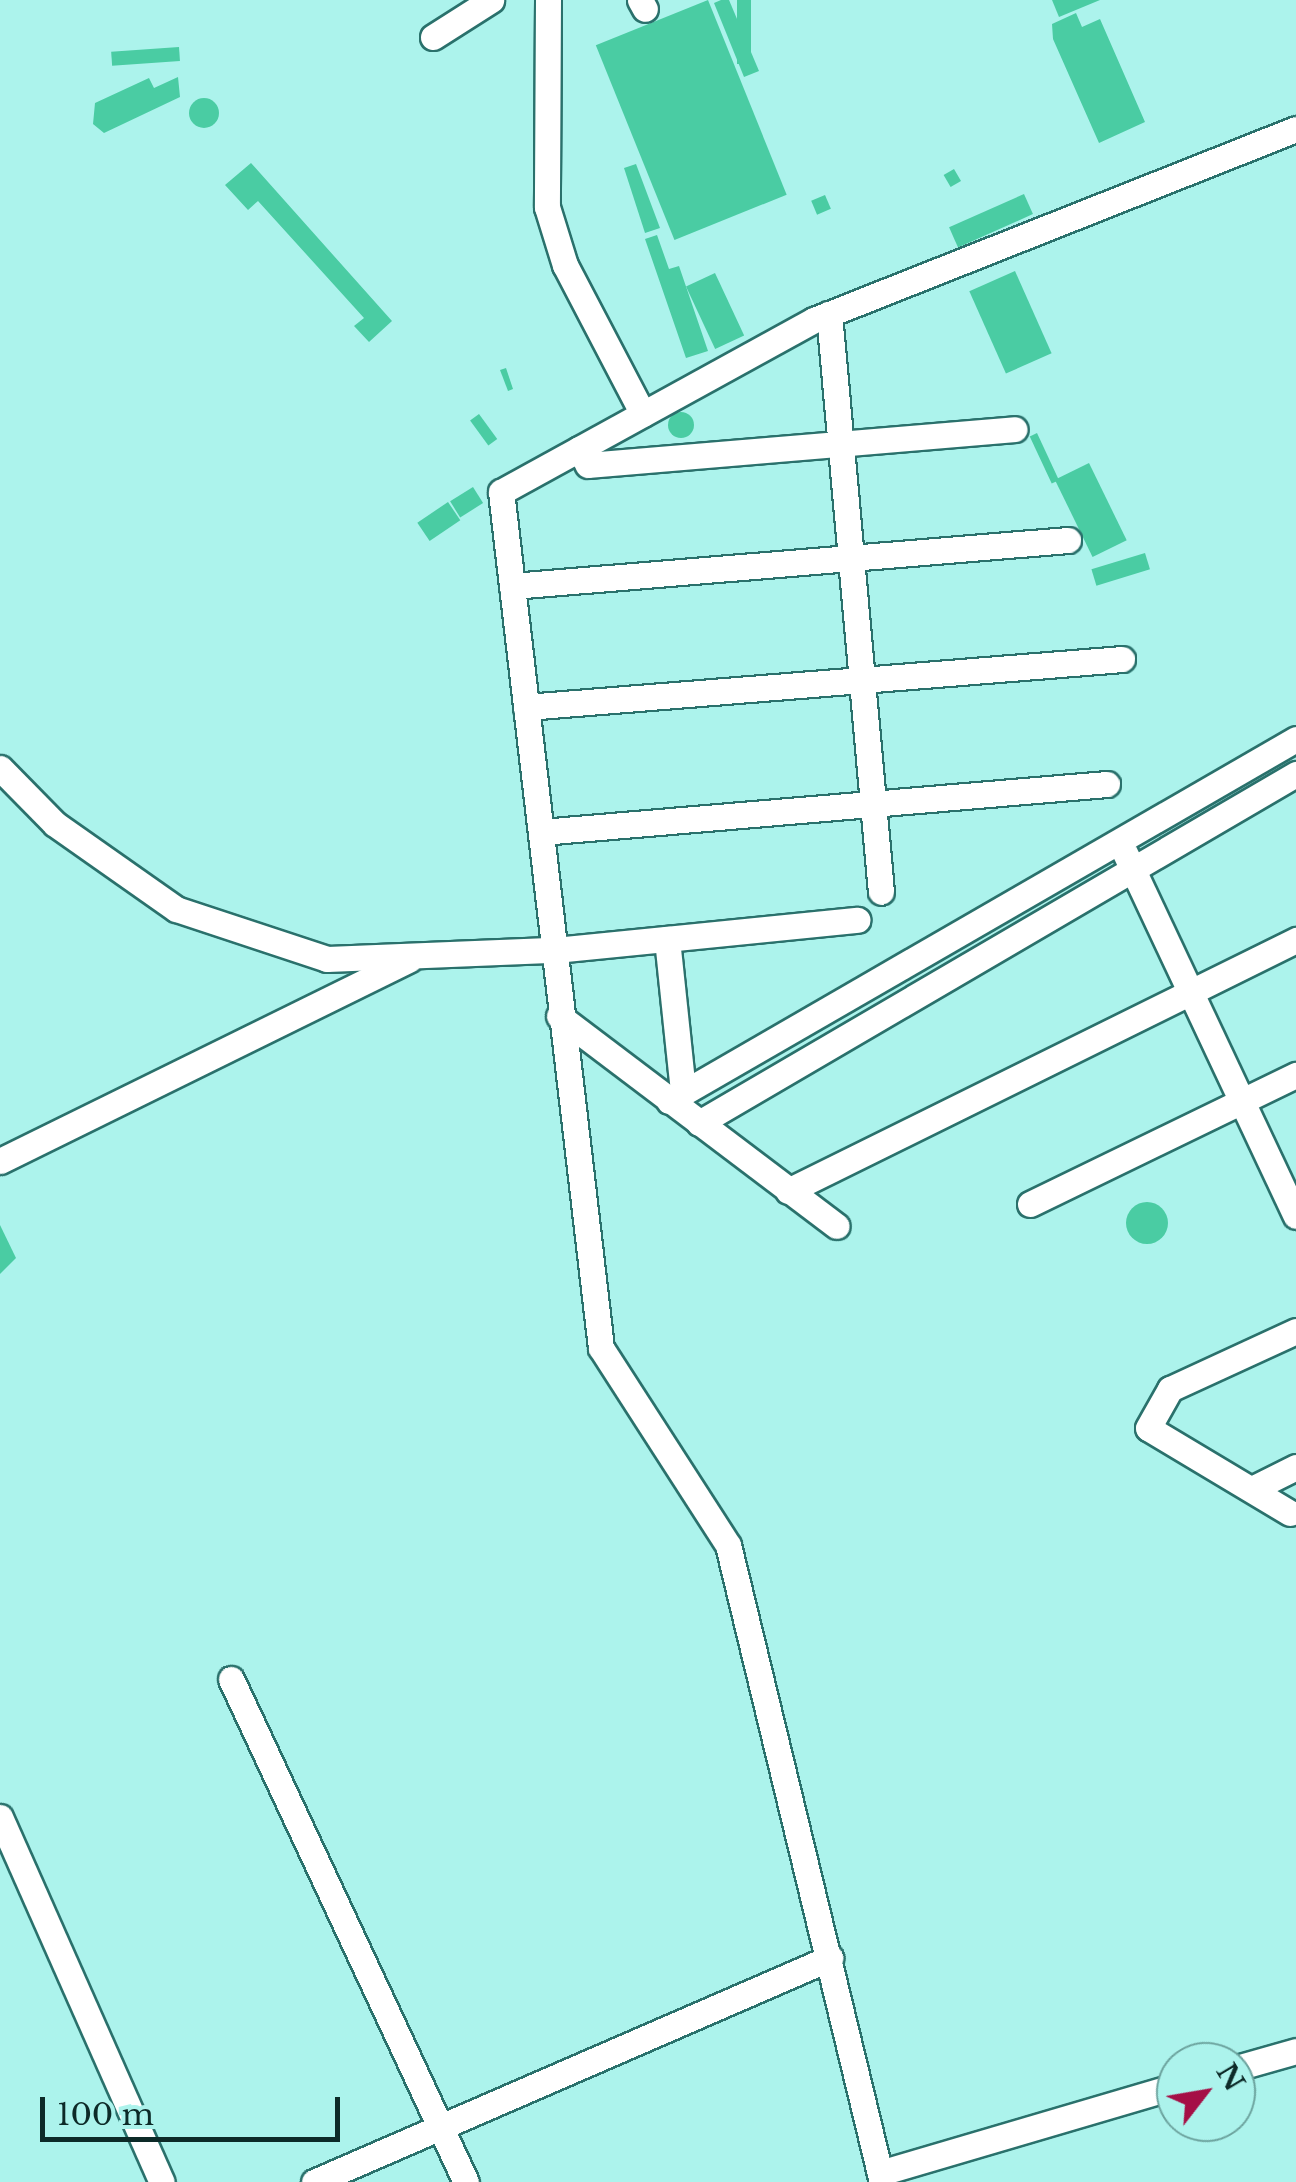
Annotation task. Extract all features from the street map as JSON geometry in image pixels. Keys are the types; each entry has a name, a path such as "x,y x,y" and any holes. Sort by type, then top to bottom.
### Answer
{"street":[{"path":"434,37 491,0"},
{"path":"548,0 547,207 565,265 643,414"},
{"path":"1156,2092 881,2178 728,1545 601,1348 500,492 828,314 1296,129"},
{"path":"828,314 882,892"},
{"path":"578,450 588,465 1014,429"},
{"path":"512,586 1068,540"},
{"path":"526,707 1122,659"},
{"path":"676,1096 1296,739"},
{"path":"0,768 55,824 176,909 327,960 555,950 858,920"},
{"path":"699,1123 1296,774"},
{"path":"541,832 874,807 1107,784"},
{"path":"1118,840 1246,1099 1294,1207"},
{"path":"667,939 676,1096"},
{"path":"788,1191 1296,940"},
{"path":"0,1162 418,956"},
{"path":"559,1016 676,1096 699,1123 837,1226"},
{"path":"1030,1204 1296,1076"},
{"path":"1290,1512 1148,1428 1170,1389 1296,1331"},
{"path":"1254,1488 1296,1467"},
{"path":"231,1679 466,2182"},
{"path":"0,1817 162,2182"},
{"path":"314,2182 830,1958"},
{"path":"1256,2062 1296,2051"}],"building":[{"path":"708,0 787,195 674,240 596,45"},
{"path":"729,0 759,71 744,77 714,3"},
{"path":"737,0 751,0 751,64 737,64"},
{"path":"1052,0 1100,0 1059,17"},
{"path":"1076,13 1082,27 1100,19 1145,122 1099,143 1053,39 1052,24"},
{"path":"179,47 180,61 112,66 111,52"},
{"path":"178,77 180,97 104,133 93,124 95,103 149,78 154,88"},
{"path":"204,98 215,102 219,113 215,124 204,128 193,124 189,113 193,102"},
{"path":"251,163 392,321 369,342 354,326 364,318 258,201 248,210 225,185"},
{"path":"636,164 660,228 645,233 624,168"},
{"path":"954,169 961,181 951,187 944,175"},
{"path":"1024,194 1033,214 958,247 949,227"},
{"path":"825,195 831,209 817,215 811,201"},
{"path":"657,235 669,269 679,266 708,351 686,358 645,239"},
{"path":"1015,271 1052,353 1006,374 969,291"},
{"path":"715,273 744,336 715,349 686,287"},
{"path":"506,368 513,389 508,391 500,370"},
{"path":"681,412 690,416 694,425 690,434 681,438 672,434 668,425 672,416"},
{"path":"479,414 497,439 488,446 470,420"},
{"path":"1037,433 1059,480 1052,484 1030,436"},
{"path":"1089,463 1127,540 1093,557 1055,480"},
{"path":"473,487 483,503 460,517 450,501"},
{"path":"448,502 460,520 430,541 417,523"},
{"path":"1145,553 1150,569 1096,586 1091,569"},
{"path":"1147,1202 1162,1208 1168,1223 1162,1238 1147,1244 1132,1238 1126,1223 1132,1208"},
{"path":"0,1225 16,1258 0,1274"}]}
